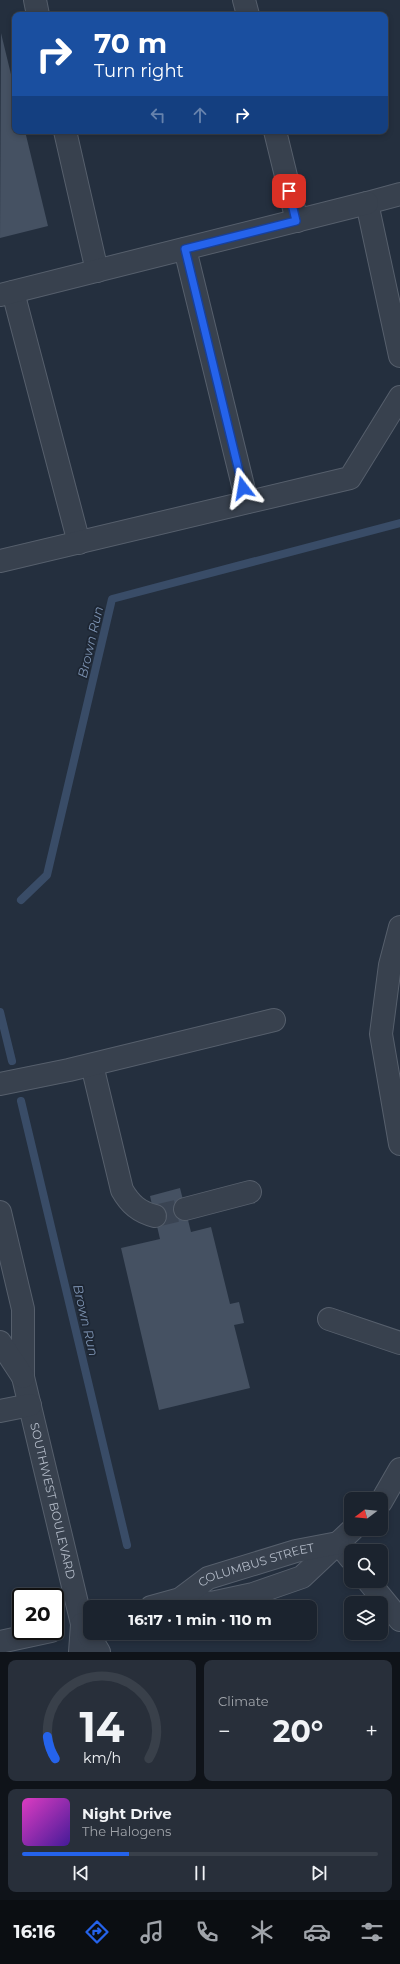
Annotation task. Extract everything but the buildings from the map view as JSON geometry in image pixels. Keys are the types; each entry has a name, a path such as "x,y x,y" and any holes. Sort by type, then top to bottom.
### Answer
{"street":[{"path":"35,0 37,12"},
{"path":"244,0 247,12"},
{"path":"66,134 97,270"},
{"path":"276,134 296,221"},
{"path":"79,543 6,293 400,194"},
{"path":"367,203 400,356"},
{"path":"185,249 247,502"},
{"path":"0,562 350,478 400,397"},
{"path":"400,927 390,965 381,1034 396,1092 400,1144"},
{"path":"0,1084 92,1065 274,1020"},
{"path":"92,1065 122,1190 127,1200 136,1209 155,1216"},
{"path":"185,1209 250,1192"},
{"name":"SOUTHWEST BOULEVARD","path":"0,1212 23,1308 23,1377 83,1611"},
{"path":"329,1319 400,1343"},
{"name":"SOUTHWEST BOULEVARD","path":"0,1342 23,1377"},
{"path":"0,1411 30,1405"},
{"path":"387,1492 400,1469"},
{"name":"COLUMBUS STREET","path":"176,1600 180,1599 208,1578 296,1551 344,1544"},
{"name":"COLUMBUS STREET","path":"180,1599 211,1603 253,1594 302,1577 344,1546"},
{"path":"374,1588 400,1620"},
{"path":"64,1628 83,1624"},
{"name":"SOUTHWEST BOULEVARD","path":"80,1652 83,1638"},
{"path":"0,1642 12,1639"},
{"name":"SOUTHWEST BOULEVARD","path":"94,1640 100,1652"}],"waterway":[{"name":"Brown Run","path":"21,900 47,875 112,599 400,523"},
{"name":"Brown Run","path":"0,1012 12,1061"},
{"name":"Brown Run","path":"21,1101 127,1545"}],"tunnel":[{"path":"155,1216 185,1209"}],"route":[{"path":"243,488 185,249 296,221 289,191"}]}
